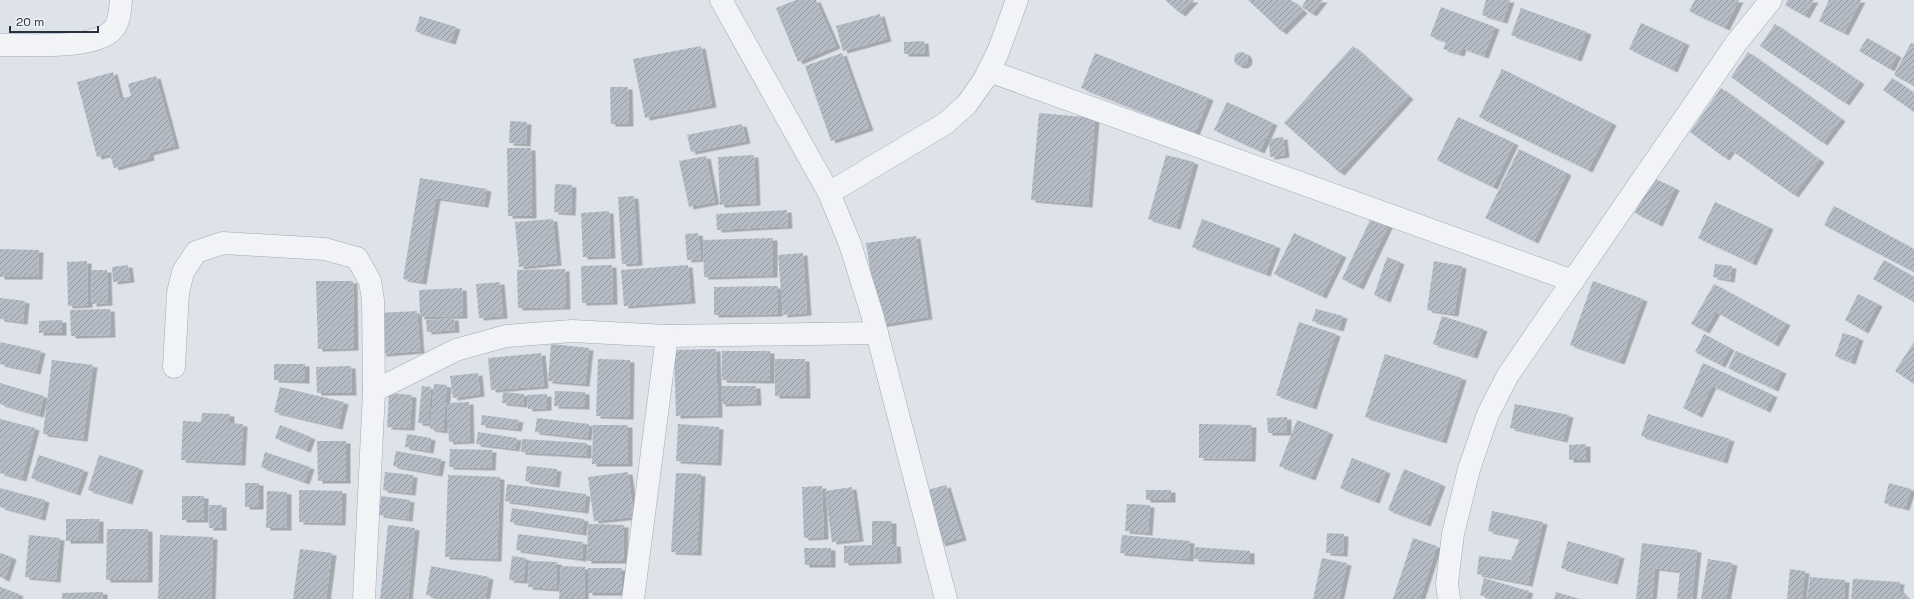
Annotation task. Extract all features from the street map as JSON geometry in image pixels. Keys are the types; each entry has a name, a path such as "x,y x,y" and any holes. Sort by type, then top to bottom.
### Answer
{"street":[{"path":"0,45 67,44 90,41 103,37 115,28 120,12 121,0"},
{"path":"721,0 829,193 850,244 877,334 946,599"},
{"path":"829,193 946,124 967,104 989,71 998,52 1016,0"},
{"path":"1449,599 1447,583 1453,534 1469,469 1488,414 1508,375 1737,42 1771,0"},
{"path":"989,71 1573,281"},
{"path":"174,367 178,293 183,272 196,252 223,243 326,249 357,258 370,281 373,300 374,391 364,599"},
{"path":"374,391 456,350 506,336 572,331 667,336 877,334"},
{"path":"633,599 667,336"}],"building":[{"path":"796,0 816,0 836,46 798,62 776,8"},
{"path":"1165,0 1194,0 1181,14"},
{"path":"1248,0 1291,0 1303,11 1282,32"},
{"path":"1306,0 1323,0 1312,14 1302,7"},
{"path":"1486,0 1510,0 1503,21 1482,15"},
{"path":"1695,0 1739,0 1725,28 1689,11"},
{"path":"1788,0 1814,0 1805,16 1785,5"},
{"path":"1829,0 1861,0 1844,33 1819,21"},
{"path":"1441,7 1495,27 1484,56 1462,48 1460,54 1443,49 1446,42 1430,36"},
{"path":"1521,8 1587,32 1577,59 1511,35"},
{"path":"880,14 887,39 843,51 836,26"},
{"path":"420,16 456,27 451,42 415,31"},
{"path":"1641,23 1685,43 1673,70 1629,49"},
{"path":"1775,24 1860,82 1845,103 1760,46"},
{"path":"1867,38 1897,55 1890,69 1859,51"},
{"path":"924,41 925,54 904,54 904,42"},
{"path":"1911,43 1914,44 1914,86 1894,75"},
{"path":"701,46 712,105 645,118 633,59"},
{"path":"1353,46 1409,97 1340,173 1284,123"},
{"path":"1241,52 1246,54 1248,59 1246,64 1241,66 1236,64 1234,59 1236,54"},
{"path":"1748,52 1841,119 1823,143 1731,77"},
{"path":"842,53 869,128 831,141 805,66"},
{"path":"1095,53 1209,98 1195,133 1081,88"},
{"path":"1502,69 1612,123 1588,170 1479,117"},
{"path":"113,72 120,99 131,96 128,84 156,76 175,146 149,153 150,158 114,168 110,154 97,157 77,82"},
{"path":"1892,78 1914,93 1914,112 1883,90"},
{"path":"610,87 628,87 629,124 611,124"},
{"path":"1721,88 1820,160 1794,195 1731,150 1725,158 1690,132"},
{"path":"1227,102 1273,123 1260,151 1214,130"},
{"path":"1039,113 1095,118 1088,205 1031,200"},
{"path":"1458,117 1514,143 1493,187 1437,160"},
{"path":"510,121 527,122 526,144 509,143"},
{"path":"742,124 746,141 691,152 687,135"},
{"path":"1283,137 1285,155 1270,157 1269,139"},
{"path":"507,148 531,148 532,216 508,216"},
{"path":"1519,149 1567,173 1534,241 1485,218"},
{"path":"754,155 756,203 720,205 718,157"},
{"path":"1166,155 1194,162 1176,227 1148,219"},
{"path":"706,156 715,202 689,207 679,161"},
{"path":"1651,177 1675,188 1658,224 1635,213"},
{"path":"420,178 487,189 484,205 436,198 422,282 403,279"},
{"path":"555,184 572,185 571,213 554,212"},
{"path":"634,196 638,263 622,264 618,197"},
{"path":"1715,202 1769,227 1752,263 1698,238"},
{"path":"1834,206 1914,249 1914,272 1824,225"},
{"path":"787,210 788,226 717,230 716,214"},
{"path":"609,211 611,256 583,257 581,213"},
{"path":"1372,216 1389,224 1359,287 1342,279"},
{"path":"553,219 557,263 519,267 515,222"},
{"path":"1202,219 1276,246 1266,274 1192,247"},
{"path":"698,233 701,259 687,260 685,234"},
{"path":"1294,233 1342,255 1322,296 1274,274"},
{"path":"916,236 928,317 879,325 866,243"},
{"path":"773,238 773,275 704,277 703,240"},
{"path":"0,249 39,250 38,277 0,277"},
{"path":"803,253 807,313 783,315 778,255"},
{"path":"1387,257 1400,262 1386,300 1374,295"},
{"path":"1884,260 1914,277 1914,302 1873,279"},
{"path":"87,261 88,305 68,306 67,262"},
{"path":"1434,261 1462,266 1454,314 1427,310"},
{"path":"1715,264 1732,266 1730,280 1713,277"},
{"path":"128,265 130,280 113,282 112,267"},
{"path":"612,265 613,302 582,303 581,266"},
{"path":"688,265 691,301 624,306 621,270"},
{"path":"565,269 566,307 518,308 517,270"},
{"path":"91,270 107,270 108,303 92,304"},
{"path":"316,281 353,281 354,348 318,349"},
{"path":"1593,281 1643,299 1620,362 1570,345"},
{"path":"500,282 503,316 479,318 476,284"},
{"path":"1714,284 1786,323 1774,344 1716,312 1705,331 1691,324"},
{"path":"778,286 778,314 714,315 714,287"},
{"path":"462,288 463,316 420,317 419,290"},
{"path":"1858,294 1878,304 1864,331 1845,320"},
{"path":"0,298 25,301 23,322 0,319"},
{"path":"110,309 111,335 71,336 70,310"},
{"path":"1316,309 1343,316 1339,329 1312,321"},
{"path":"417,311 420,351 382,354 379,313"},
{"path":"1442,316 1483,329 1473,356 1433,344"},
{"path":"454,318 455,330 427,332 426,320"},
{"path":"62,320 62,333 39,333 39,321"},
{"path":"1299,322 1336,334 1312,407 1276,395"},
{"path":"1843,333 1859,338 1851,362 1835,356"},
{"path":"1704,334 1730,348 1721,365 1695,352"},
{"path":"0,342 41,351 36,372 0,364"},
{"path":"1914,342 1914,384 1895,371"},
{"path":"551,344 589,348 585,384 548,381"},
{"path":"716,349 718,415 676,416 674,350"},
{"path":"722,351 770,351 770,381 722,380"},
{"path":"1736,351 1782,371 1774,389 1728,368"},
{"path":"541,353 544,386 491,390 488,358"},
{"path":"1385,354 1462,378 1442,441 1365,417"},
{"path":"598,359 630,360 629,417 596,416"},
{"path":"775,359 805,359 806,396 775,396"},
{"path":"52,360 93,365 83,439 43,434"},
{"path":"1703,363 1773,395 1766,410 1712,386 1698,415 1683,408"},
{"path":"274,364 305,364 305,381 274,380"},
{"path":"351,366 352,393 317,393 316,367"},
{"path":"478,373 480,394 453,398 450,376"},
{"path":"0,383 44,396 39,415 0,404"},
{"path":"434,384 447,385 443,431 430,429"},
{"path":"422,386 431,387 428,424 418,423"},
{"path":"721,386 756,386 757,403 721,404"},
{"path":"280,387 344,402 338,427 274,412"},
{"path":"555,391 585,392 585,407 554,406"},
{"path":"503,392 524,394 523,405 502,403"},
{"path":"389,393 412,395 410,428 387,427"},
{"path":"547,394 547,408 528,409 527,395"},
{"path":"469,402 470,441 449,442 447,403"},
{"path":"1515,404 1569,415 1563,440 1510,428"},
{"path":"202,413 230,414 230,423 243,424 241,463 181,460 183,421 201,422"},
{"path":"1648,414 1730,439 1723,461 1641,436"},
{"path":"482,415 519,420 517,429 481,425"},
{"path":"1287,417 1287,433 1268,433 1267,418"},
{"path":"537,418 589,424 587,438 535,432"},
{"path":"0,419 35,428 22,479 0,473"},
{"path":"1297,420 1329,432 1311,478 1279,466"},
{"path":"678,424 719,427 717,463 676,461"},
{"path":"1199,424 1252,425 1251,459 1199,458"},
{"path":"280,425 311,437 306,450 275,438"},
{"path":"593,425 628,425 628,464 592,464"},
{"path":"478,432 517,438 515,449 476,444"},
{"path":"407,434 431,438 429,451 405,447"},
{"path":"522,439 587,443 587,456 521,452"},
{"path":"317,441 346,441 346,481 318,481"},
{"path":"1586,444 1586,460 1569,460 1569,445"},
{"path":"450,449 492,450 491,468 449,467"},
{"path":"396,451 441,459 438,474 393,466"},
{"path":"265,452 310,467 305,482 261,467"},
{"path":"39,455 84,470 76,493 31,478"},
{"path":"99,455 139,468 128,502 88,490"},
{"path":"1352,458 1386,471 1375,501 1340,488"},
{"path":"527,466 557,469 555,485 525,481"},
{"path":"1404,469 1441,484 1426,524 1388,510"},
{"path":"385,472 413,475 411,493 383,490"},
{"path":"628,472 634,517 594,521 588,477"},
{"path":"676,473 701,474 697,553 671,552"},
{"path":"448,475 500,477 497,559 445,557"},
{"path":"245,483 259,483 259,507 245,507"},
{"path":"1889,483 1911,489 1905,508 1884,503"},
{"path":"507,484 586,494 584,511 505,501"},
{"path":"946,485 962,538 941,544 924,491"},
{"path":"822,486 824,537 804,538 802,487"},
{"path":"852,487 859,539 832,542 825,491"},
{"path":"0,488 45,500 41,518 0,507"},
{"path":"299,490 342,491 341,523 299,522"},
{"path":"1146,490 1171,490 1171,500 1146,500"},
{"path":"267,491 287,492 287,528 266,528"},
{"path":"182,496 204,496 204,520 182,520"},
{"path":"381,496 410,500 408,519 379,515"},
{"path":"1127,504 1150,505 1148,533 1125,531"},
{"path":"209,505 222,505 222,528 209,528"},
{"path":"512,508 584,519 582,533 510,522"},
{"path":"1492,511 1543,522 1528,584 1477,574 1479,556 1511,560 1520,538 1488,531"},
{"path":"66,519 99,519 99,541 66,541"},
{"path":"872,521 892,521 892,544 896,544 897,561 844,563 844,546 872,545"},
{"path":"588,524 624,525 623,561 587,561"},
{"path":"388,525 415,528 408,599 380,599"},
{"path":"107,529 148,529 148,580 106,580"},
{"path":"1327,533 1344,534 1343,554 1326,553"},
{"path":"518,534 583,542 582,559 516,550"},
{"path":"29,535 60,538 56,580 25,577"},
{"path":"160,535 213,537 211,599 158,599"},
{"path":"1122,535 1190,541 1189,559 1120,553"},
{"path":"1413,538 1437,546 1420,599 1393,599"},
{"path":"1568,541 1620,556 1613,582 1561,568"},
{"path":"1642,543 1697,550 1692,599 1677,599 1680,571 1655,568 1652,599 1636,599"},
{"path":"1195,547 1250,551 1250,562 1194,559"},
{"path":"804,548 831,548 831,565 805,565"},
{"path":"300,549 332,553 326,599 293,599"},
{"path":"0,553 12,557 5,579 0,577"},
{"path":"512,556 526,558 523,581 509,580"},
{"path":"1322,558 1347,563 1339,599 1313,599"},
{"path":"1708,559 1733,563 1726,599 1701,599"},
{"path":"529,561 557,562 556,589 528,587"},
{"path":"431,566 489,577 485,599 447,599 426,595"},
{"path":"561,566 585,567 584,599 559,599"},
{"path":"588,568 622,568 622,593 588,593"},
{"path":"1790,569 1805,571 1802,599 1787,599"},
{"path":"1810,577 1845,580 1844,599 1807,599"},
{"path":"1484,578 1529,591 1526,599 1492,599 1480,595"},
{"path":"1853,579 1900,582 1899,590 1908,599 1851,599"},
{"path":"0,587 19,594 17,599 0,599"},
{"path":"103,592 103,599 62,599 62,593"},
{"path":"1556,592 1580,599 1554,599"}]}
